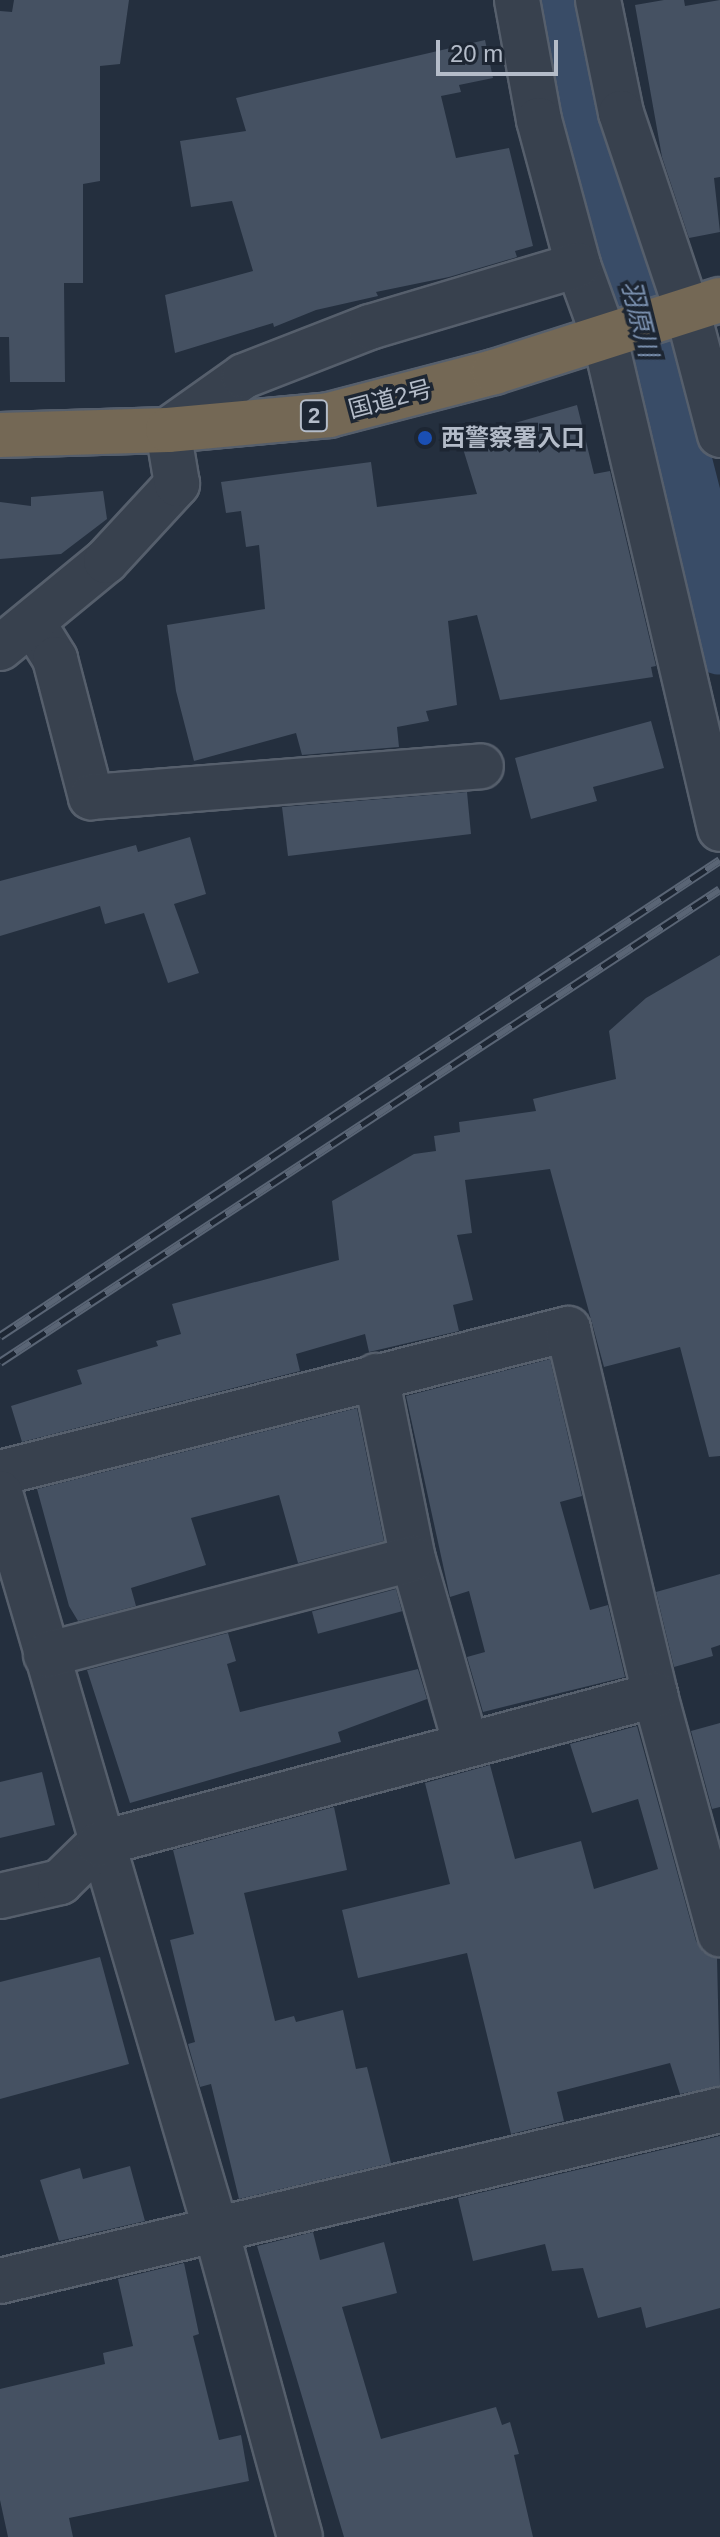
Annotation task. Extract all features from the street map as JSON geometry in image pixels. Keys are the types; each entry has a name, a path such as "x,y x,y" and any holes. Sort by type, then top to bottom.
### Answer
{"highway":[{"name":"国道2号","path":"0,435 168,430 329,415 695,310"}],"street":[{"path":"517,0 539,120 578,265 611,336 720,829"},
{"path":"598,0 621,113 695,310 720,435"},
{"path":"481,766 91,797 55,659 17,636 106,561 177,484 168,430 244,376 303,350 578,265"},
{"path":"0,1473 568,1329 655,1695 720,1934"},
{"path":"376,1376 413,1559 466,1745"},
{"path":"0,1493 99,1844 216,2230 300,2537"},
{"path":"46,1655 413,1559"},
{"path":"0,1896 60,1882 99,1844 655,1695"},
{"path":"0,2281 720,2110"}],"building":[{"path":"14,0 129,0 120,64 100,66 100,181 83,184 83,283 64,283 65,382 10,382 9,337 0,337 0,11 12,12"},
{"path":"684,0 685,6 720,0 720,177 714,178 720,232 689,238 662,157 635,5"},
{"path":"485,40 493,78 459,85 461,92 441,96 456,158 509,148 533,246 515,251 517,257 449,277 376,292 378,296 316,310 274,327 273,323 175,353 165,295 253,271 232,201 191,207 180,141 246,131 236,98"},
{"path":"577,405 594,474 610,471 656,666 651,667 653,677 500,700 477,615 448,621 457,705 426,711 429,721 397,727 399,747 302,755 296,733 194,761 176,691 167,625 265,609 259,545 246,547 241,511 226,513 221,482 371,462 377,507 477,494 460,439"},
{"path":"103,491 107,519 61,554 0,559 0,502 31,506 31,497"},
{"path":"651,721 664,768 593,787 597,801 531,819 515,758"},
{"path":"467,792 471,834 288,856 282,807"},
{"path":"190,837 206,894 174,904 199,973 168,983 144,913 105,924 100,906 0,936 0,881 136,845 138,852"},
{"path":"720,955 720,1456 709,1457 680,1347 604,1367 550,1169 465,1180 472,1233 457,1235 473,1300 453,1305 459,1331 369,1352 365,1334 296,1354 300,1371 22,1442 11,1406 82,1384 77,1370 158,1346 156,1341 181,1334 172,1304 339,1260 332,1201 414,1154 436,1151 434,1136 460,1132 459,1122 536,1111 533,1099 616,1079 609,1031 646,998"},
{"path":"550,1359 582,1496 560,1502 590,1610 608,1605 625,1677 483,1712 467,1657 485,1652 469,1591 450,1597 406,1396"},
{"path":"357,1408 384,1541 298,1563 279,1495 191,1518 206,1565 131,1588 136,1606 78,1621 69,1606 37,1489"},
{"path":"720,1574 720,1645 711,1648 713,1656 674,1667 656,1592"},
{"path":"396,1589 402,1611 318,1634 312,1612"},
{"path":"228,1633 236,1661 227,1664 240,1712 418,1669 427,1699 338,1732 341,1742 130,1803 87,1670"},
{"path":"720,1723 720,1807 712,1809 691,1731"},
{"path":"637,1726 696,1941 703,1952 717,1958 720,2086 680,2094 670,2063 557,2092 564,2121 511,2134 467,1953 358,1978 342,1910 450,1884 425,1783 490,1765 515,1859 581,1841 594,1889 658,1869 638,1799 592,1813 570,1744"},
{"path":"42,1772 55,1825 0,1838 0,1782"},
{"path":"334,1807 347,1870 244,1893 275,2021 294,2016 296,2022 343,2010 356,2069 367,2067 391,2163 239,2199 211,2084 200,2087 188,2044 195,2042 170,1940 194,1934 173,1850"},
{"path":"100,1957 129,2064 0,2099 0,1982"},
{"path":"720,2136 720,2308 646,2328 641,2307 598,2318 583,2268 552,2271 545,2244 473,2261 458,2198"},
{"path":"130,2166 145,2221 59,2241 40,2180 80,2168 83,2179"},
{"path":"313,2232 320,2260 384,2242 397,2293 342,2307 381,2439 496,2407 502,2425 510,2422 519,2454 514,2455 533,2537 344,2537 257,2246"},
{"path":"184,2263 199,2334 193,2336 219,2440 241,2435 249,2481 69,2518 73,2537 8,2537 0,2500 0,2389 105,2364 103,2353 133,2346 118,2279"}],"waterway":[{"name":"羽原川","path":"557,0 720,638"}],"railway":[{"path":"0,1336 720,860"},
{"path":"0,1362 720,889"}],"place":[{"name":"西警察署入口","path":"425,438"}]}
